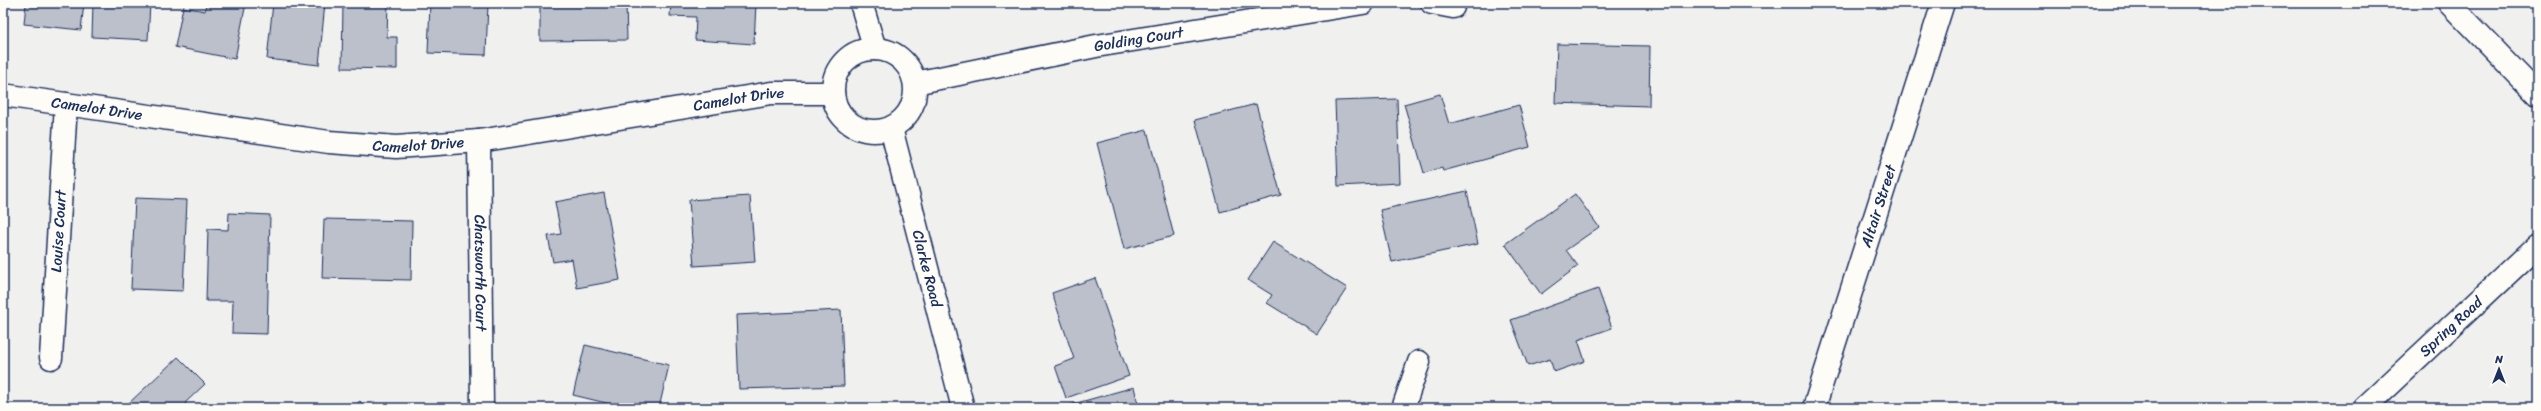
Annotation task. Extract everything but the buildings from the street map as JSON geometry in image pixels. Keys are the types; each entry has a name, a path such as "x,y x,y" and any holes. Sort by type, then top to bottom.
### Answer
{"street":[{"path":"861,3 875,49"},
{"name":"Golding Court","path":"915,83 1096,46 1363,3"},
{"name":"Altair Street","path":"1814,408 1943,3"},
{"path":"2449,3 2538,95"},
{"path":"875,49 889,52 901,59 910,70 915,83 915,97 911,109 903,121 891,128 879,132 853,126 843,117 836,106 833,93 834,80 840,67 861,51 875,49"},
{"name":"Camelot Drive","path":"3,95 329,142 396,147 479,141 771,93 833,93"},
{"name":"Louise Court","path":"51,358 66,104"},
{"name":"Clarke Road","path":"891,128 963,408"},
{"name":"Chatsworth Court","path":"479,141 482,406"},
{"name":"Spring Road","path":"2364,408 2538,245"},
{"path":"1403,408 1419,362"}]}
